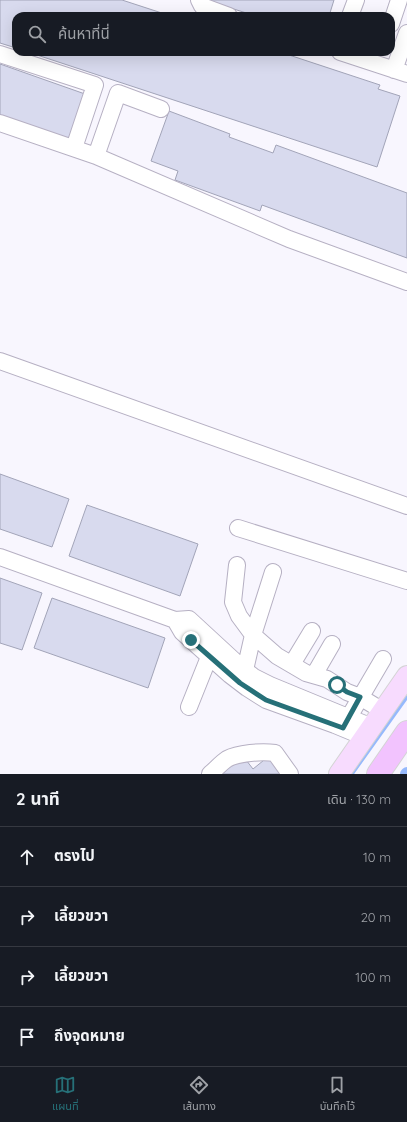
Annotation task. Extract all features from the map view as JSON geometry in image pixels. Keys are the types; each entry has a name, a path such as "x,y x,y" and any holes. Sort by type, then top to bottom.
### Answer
{"highway":[{"path":"378,774 407,732"}],"main road":[{"path":"339,774 407,676"}],"street":[{"path":"199,0 202,6 218,12"},
{"path":"352,12 356,0"},
{"path":"395,12 399,0"},
{"path":"367,56 380,58 401,72 407,33"},
{"path":"0,54 95,85 161,109"},
{"path":"74,148 95,85"},
{"path":"96,156 118,93"},
{"path":"0,123 96,156 289,239 407,282"},
{"path":"0,361 407,506"},
{"path":"238,528 407,581"},
{"path":"0,557 175,620 189,620 254,677 346,723"},
{"path":"175,620 182,632 209,656 247,688 266,700 346,723 373,725 360,697 347,692 326,679 306,673 277,656 253,635 239,616 233,602 237,565"},
{"path":"245,670 253,635 273,572"},
{"path":"292,664 312,631"},
{"path":"314,675 332,644"},
{"path":"189,707 209,656"},
{"path":"346,723 382,659"},
{"path":"210,774 231,757 269,752 274,753 290,774"}],"building":[{"path":"0,0 122,0 159,12 12,12 12,47 0,43"},
{"path":"205,0 334,0 330,12 243,12"},
{"path":"40,56 292,56 380,85 378,89 400,96 377,167"},
{"path":"0,64 85,94 67,143 0,119"},
{"path":"169,111 230,134 229,137 273,153 276,145 407,193 407,258 262,205 260,211 175,180 178,171 151,161"},
{"path":"0,474 69,499 52,547 0,529"},
{"path":"87,505 198,544 180,596 69,556"},
{"path":"0,578 42,593 22,650 0,643"},
{"path":"52,598 165,638 148,688 34,648"},
{"path":"243,756 253,769 269,756 283,774 221,774"}],"waterway":[{"path":"352,774 407,697"}],"route":[{"path":"191,640 240,683 266,700 343,728 360,697 347,692 337,685"}]}
